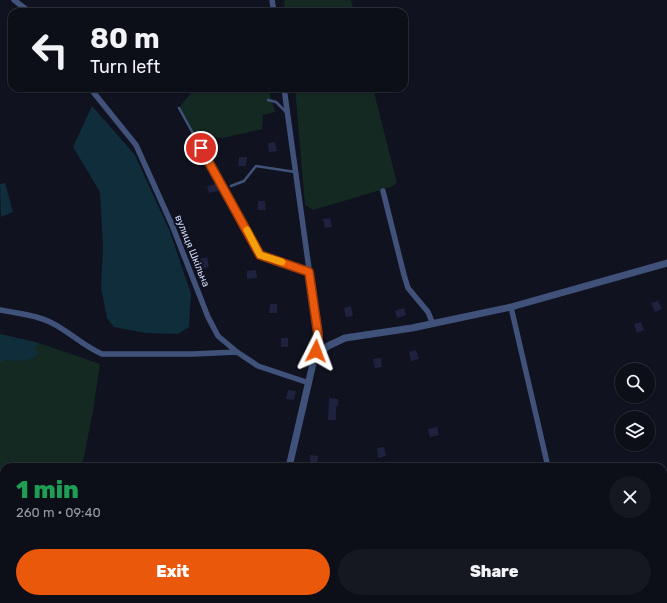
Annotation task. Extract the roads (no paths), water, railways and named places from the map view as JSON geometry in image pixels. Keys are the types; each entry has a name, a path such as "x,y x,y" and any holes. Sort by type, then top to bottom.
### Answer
{"street":[{"path":"14,0 25,8"},
{"name":"вулиця Шкільна","path":"93,92 136,145 172,226 208,317 218,336 237,352 258,366 309,383"},
{"path":"285,92 318,343 290,463"},
{"path":"383,191 408,288 428,312 433,324"},
{"path":"314,359 328,346 345,338 412,328 511,307 667,263"},
{"path":"511,307 547,463"},
{"path":"0,310 50,322 66,330 91,349 102,354 193,354 237,352"}],"lane":[{"path":"268,100 276,102 288,114"},
{"path":"179,108 260,255 309,272"},
{"path":"231,186 244,180 256,166 296,172"}],"water":[{"path":"92,106 135,155 170,232 191,294 189,327 178,334 146,333 114,327 107,318 101,288 103,247 100,192 73,147"},
{"path":"5,183 13,212 1,217 0,184"},
{"path":"0,334 39,343 34,349 39,353 27,360 5,360 0,363"}]}
